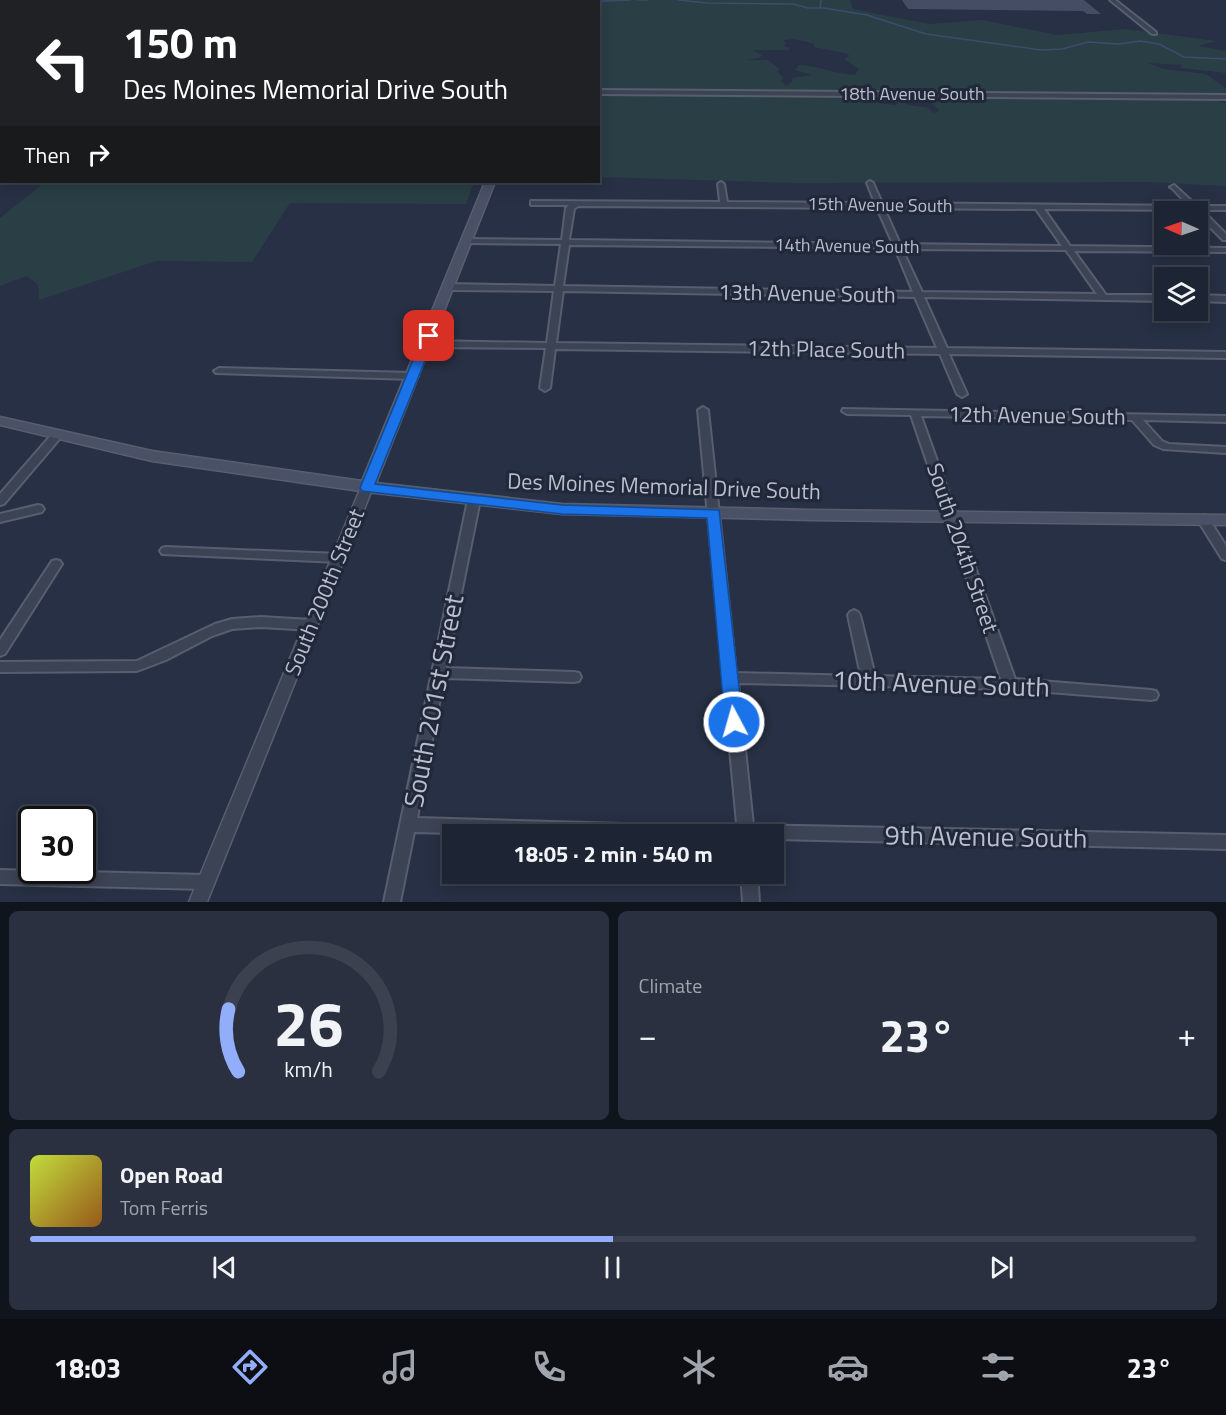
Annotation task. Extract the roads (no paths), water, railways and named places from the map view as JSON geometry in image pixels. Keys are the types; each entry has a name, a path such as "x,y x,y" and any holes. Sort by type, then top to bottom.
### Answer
{"main road":[{"name":"South 200th Street","path":"367,488 490,183"},
{"name":"Des Moines Memorial Drive South","path":"0,421 152,456 367,488 562,509 1226,520"}],"street":[{"path":"1112,0 1155,33"},
{"name":"18th Avenue South","path":"600,92 1226,97"},
{"path":"870,183 962,394"},
{"path":"721,184 724,203"},
{"path":"1174,187 1188,201"},
{"name":"15th Avenue South","path":"534,203 1154,207"},
{"path":"545,388 570,208 574,204"},
{"path":"1038,206 1103,297"},
{"name":"15th Avenue South","path":"1208,208 1226,208"},
{"path":"1208,221 1226,238"},
{"name":"14th Avenue South","path":"467,241 1226,250"},
{"name":"13th Avenue South","path":"449,286 1154,298"},
{"path":"1208,298 1226,299"},
{"name":"12th Place South","path":"426,344 1226,355"},
{"path":"219,371 412,376"},
{"path":"703,410 745,824"},
{"name":"12th Avenue South","path":"848,411 1226,419"},
{"name":"South 204th Street","path":"915,412 1010,684"},
{"path":"1134,416 1158,443 1167,447 1226,450"},
{"path":"0,501 43,447 57,435"},
{"name":"South 200th Street","path":"198,902 367,488"},
{"name":"South 201st Street","path":"392,902 474,500"},
{"path":"0,518 38,509"},
{"path":"1203,519 1226,556"},
{"path":"166,551 339,558"},
{"path":"0,651 56,564"},
{"path":"854,615 869,680"},
{"path":"0,667 137,666 152,662 204,634 232,624 311,625"},
{"path":"439,673 574,677"},
{"name":"10th Avenue South","path":"730,678 1010,684 1151,695"},
{"path":"408,825 442,826"},
{"name":"9th Avenue South","path":"784,834 1226,842"},
{"path":"0,877 206,882"},
{"path":"750,884 752,902"}],"waterway":[{"path":"600,1 630,0"},
{"path":"637,0 648,0"},
{"path":"678,0 707,3 793,4 820,8"},
{"path":"820,8 821,0"},
{"path":"820,8 867,15 926,34 1041,50 1062,49 1088,42 1119,44 1140,41 1159,44 1184,57 1226,59"}]}
